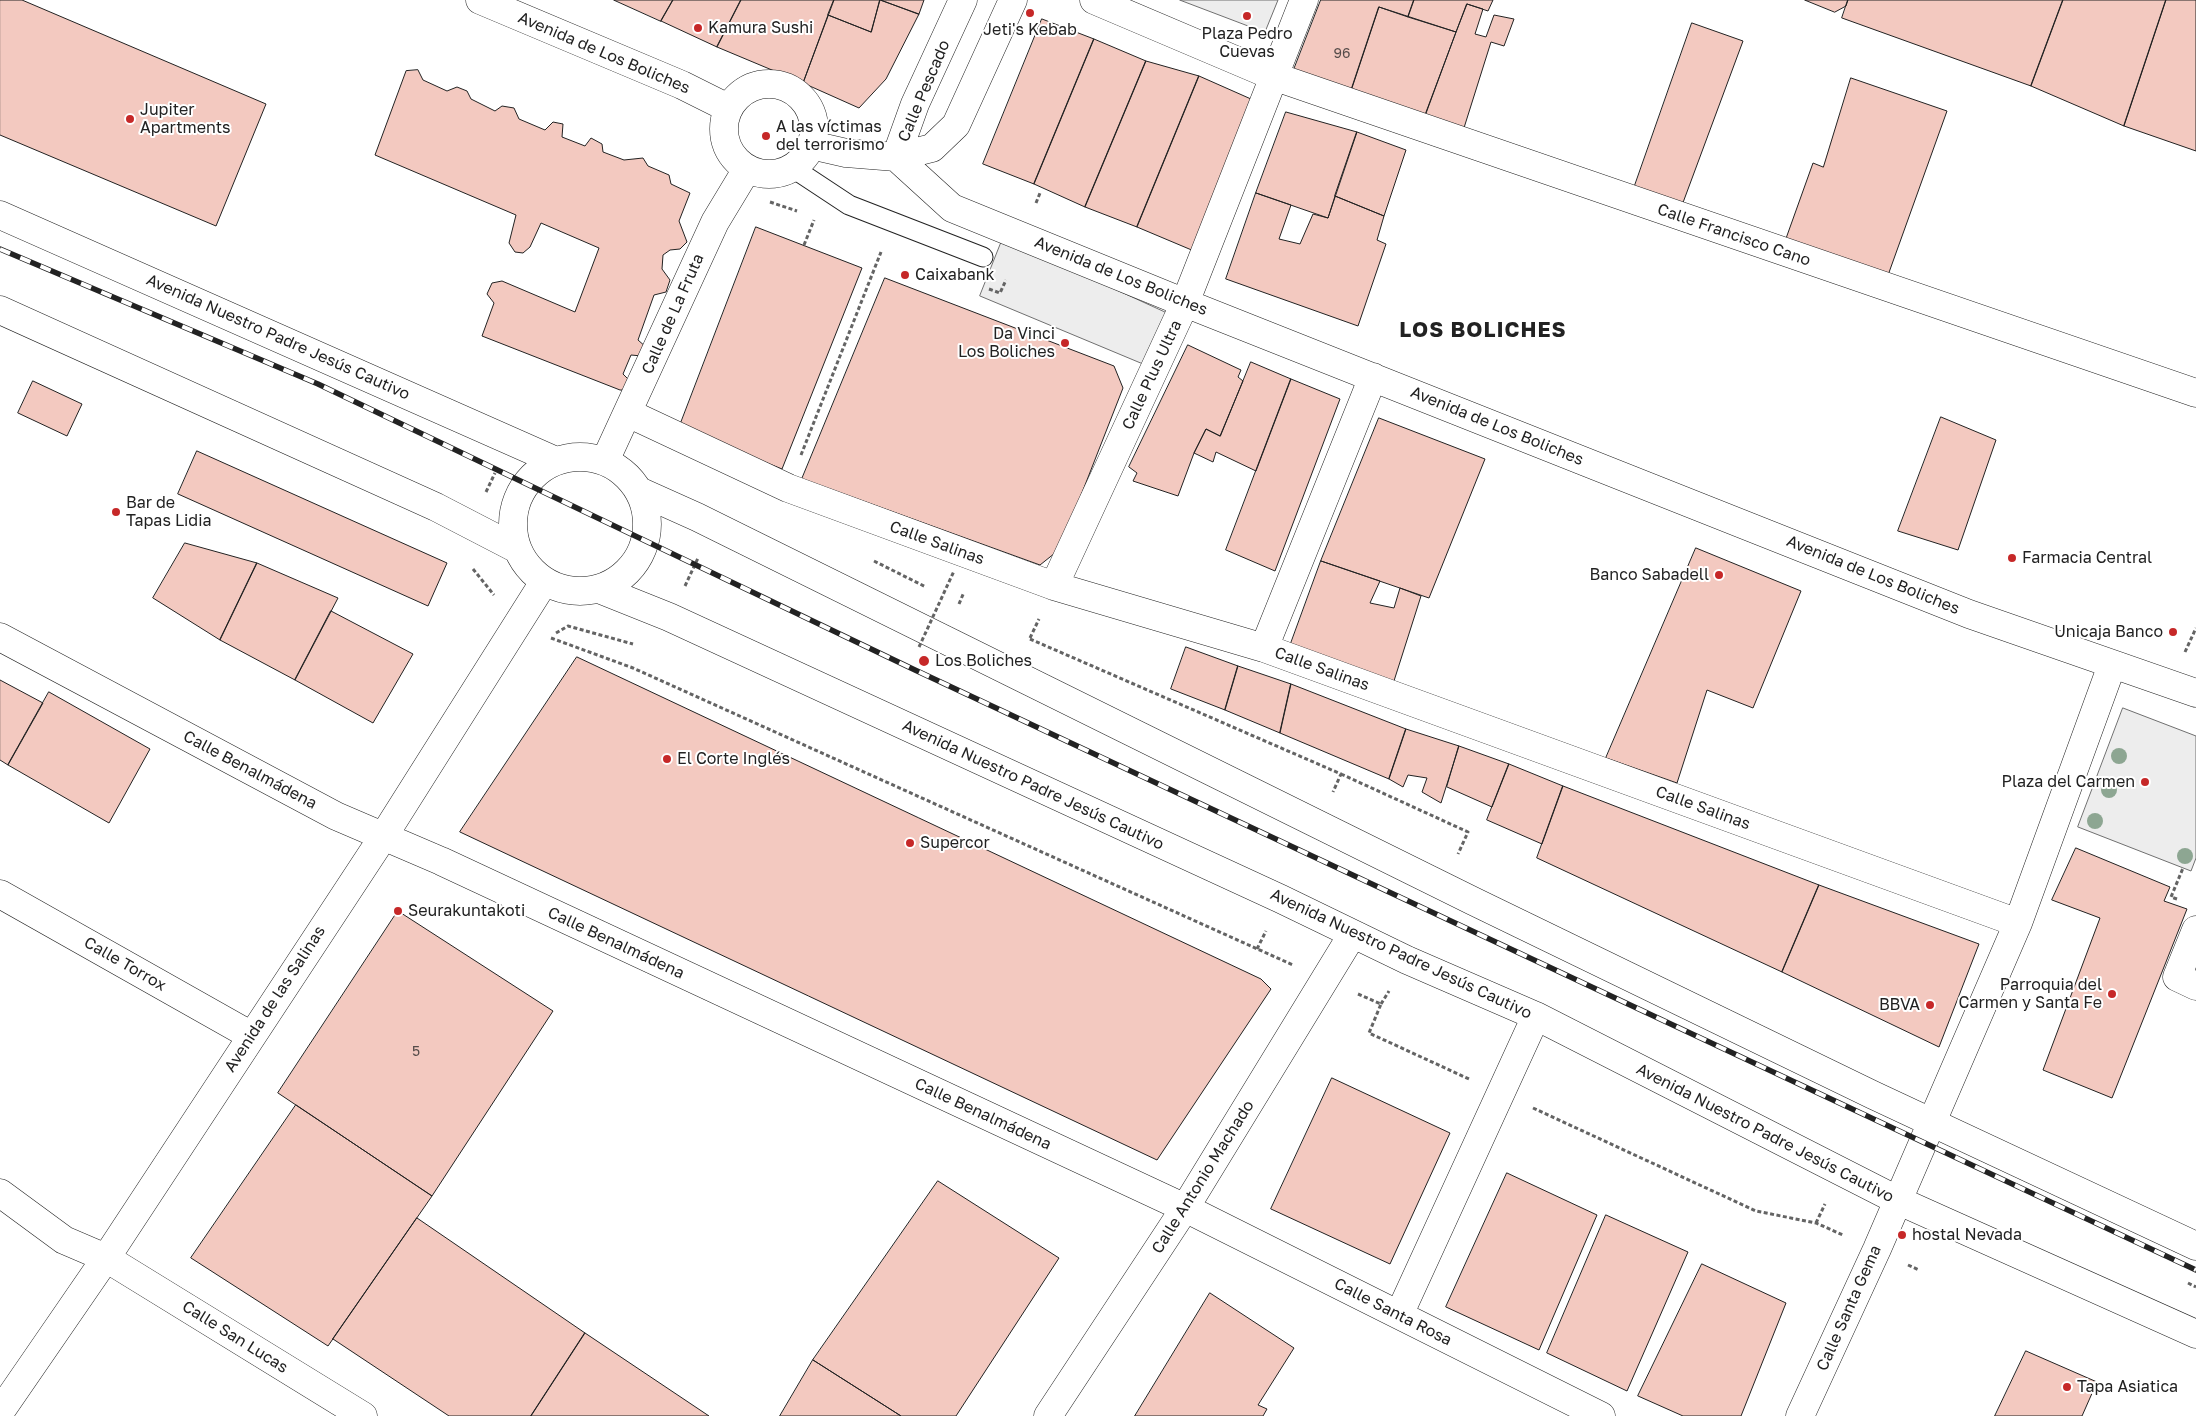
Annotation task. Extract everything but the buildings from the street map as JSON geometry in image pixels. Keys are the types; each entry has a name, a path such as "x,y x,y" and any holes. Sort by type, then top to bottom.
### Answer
{"street":[{"name":"Avenida de Los Boliches","path":"480,0 535,10 728,108"},
{"name":"Calle Pescado","path":"896,156 916,104 963,0"},
{"name":"Calle Pescado","path":"896,156 932,148 956,125 1013,0"},
{"name":"Calle Francisco Cano","path":"1094,0 1273,76 2196,393"},
{"name":"Calle Plus Ultra","path":"1054,586 1185,303 1304,0"},
{"path":"765,84 780,85 794,91 805,101 812,115 814,130 811,144 804,158 793,168 770,175 747,169 735,160 728,149 724,135 724,121 728,108 738,96 750,87 765,84"},
{"path":"811,144 846,153 896,156"},
{"name":"Avenida de Los Boliches","path":"896,156 952,208 1185,303 1969,614 2196,693"},
{"name":"Calle de La Fruta","path":"605,461 714,222 747,169"},
{"name":"Avenida Nuestro Padre Jesús Cautivo","path":"0,216 556,461"},
{"path":"0,310 436,507 517,549"},
{"path":"1264,648 1373,377"},
{"name":"Calle Salinas","path":"628,413 788,488 1054,586 1264,648 2018,923"},
{"path":"572,457 589,457 605,461 624,474 638,490 646,510 648,530 643,549 633,567 618,581 599,590 581,592 562,590 544,582 528,568 517,549 512,528 514,506 523,487 537,471 556,461 572,457"},
{"path":"638,490 697,516 1317,825 1932,1122 2196,1246"},
{"name":"Avenida de las Salinas","path":"0,1412 106,1258 250,1035 383,837 515,625 544,582"},
{"name":"Avenida Nuestro Padre Jesús Cautivo","path":"599,590 696,630 1281,899 1352,935 1536,1016 1897,1200 2196,1334"},
{"name":"Calle Benalmádena","path":"0,637 336,816 441,861 1185,1208"},
{"name":"Calle Santa Gema","path":"1800,1416 1876,1249 2018,923 2112,665"},
{"name":"Calle Torrox","path":"0,894 250,1035"},
{"path":"2186,982 2196,930"},
{"name":"Calle Antonio Machado","path":"1048,1416 1185,1208 1352,935"},
{"path":"1400,1315 1536,1016"},
{"name":"Calle San Lucas","path":"0,1193 64,1240 106,1258 363,1416"},
{"name":"Calle Santa Rosa","path":"1185,1208 1601,1416"}],"lane":[{"path":"793,168 849,205 983,258"}],"path":[{"path":"984,286 1000,293 1040,193"},
{"path":"762,199 824,221"},
{"path":"804,245 815,218"},
{"path":"788,488 884,245"},
{"path":"919,647 954,571"},
{"path":"515,625 633,668 1324,980 1382,1004 1369,1033 1756,1211 1816,1223 1919,1270"},
{"path":"1341,774 1468,832 1455,861"},
{"path":"2171,897 2183,868"}],"shaded area":[{"name":"Plaza Pedro Cuevas","path":"1180,0 1278,0 1265,32"},
{"path":"1003,238 1178,318 1155,369 980,296"},
{"name":"Plaza del Carmen","path":"2123,708 2196,736 2196,858 2191,871 2078,827"}],"railway":[{"path":"0,249 318,384 915,670 2196,1270"}],"place":[{"name":"Jeti's Kebab","path":"1030,13"},
{"name":"Plaza Pedro Cuevas","path":"1247,16"},
{"name":"Kamura Sushi","path":"698,28"},
{"name":"Jupiter Apartments","path":"130,119"},
{"name":"A las víctimas del terrorismo","path":"766,136"},
{"name":"Caixabank","path":"905,275"},
{"name":"Da Vinci Los Boliches","path":"1065,343"},
{"name":"Bar de Tapas Lidia","path":"116,512"},
{"name":"Farmacia Central","path":"2012,558"},
{"name":"Banco Sabadell","path":"1719,575"},
{"name":"Unicaja Banco","path":"2173,632"},
{"name":"Los Boliches","path":"924,661"},
{"name":"El Corte Inglés","path":"667,759"},
{"name":"Plaza del Carmen","path":"2145,782"},
{"name":"Supercor","path":"910,843"},
{"name":"Seurakuntakoti","path":"398,911"},
{"name":"Parroquia del Carmen y Santa Fe","path":"2112,994"},
{"name":"BBVA","path":"1930,1005"},
{"name":"hostal Nevada","path":"1902,1235"},
{"name":"Tapa Asiatica","path":"2067,1387"}],"district":[{"name":"LOS BOLICHES","path":"1483,330"}]}
